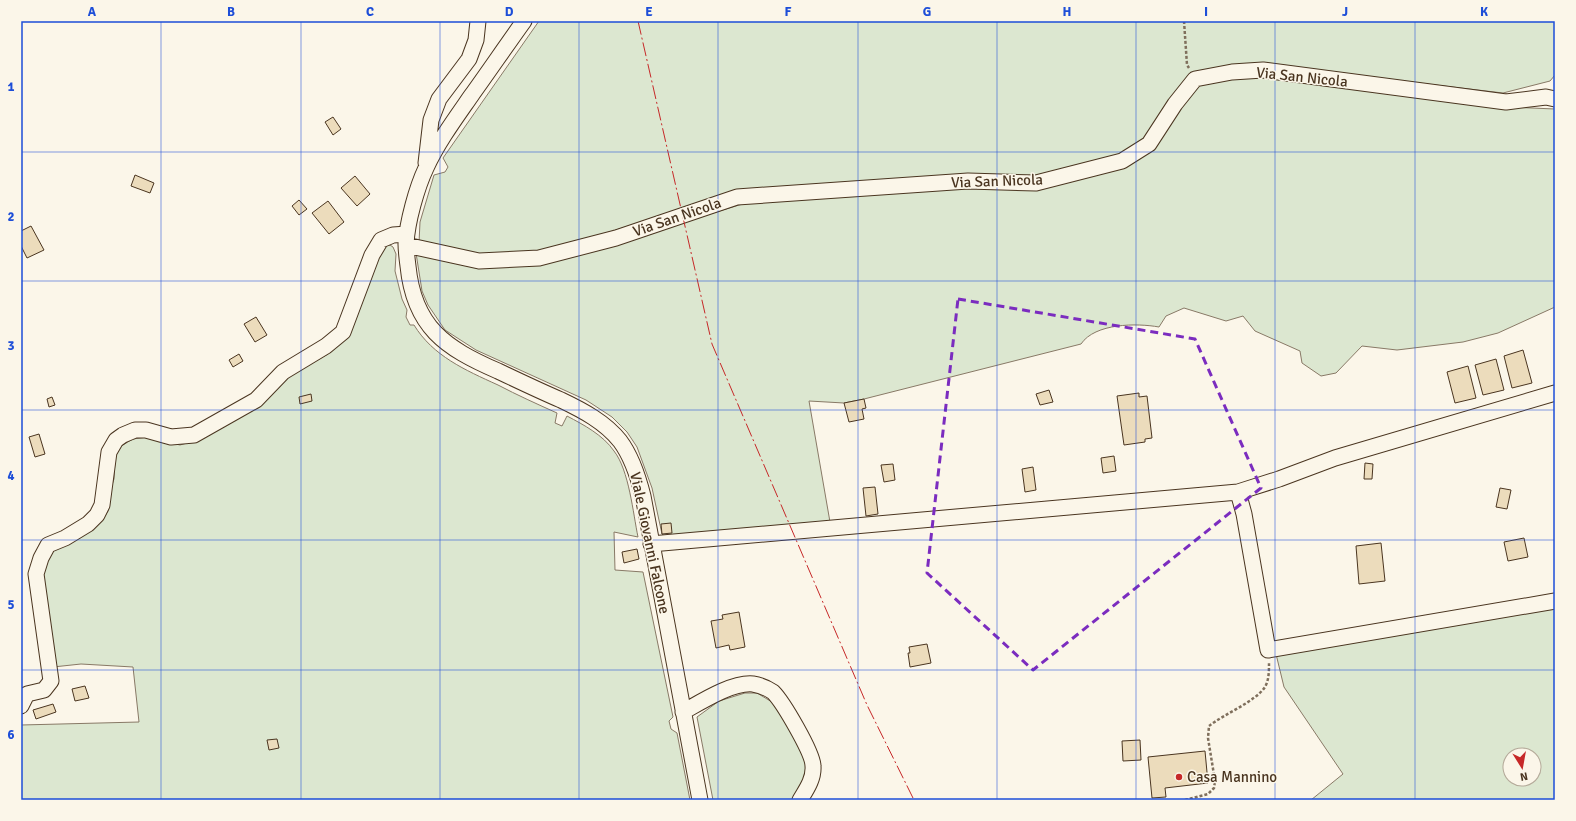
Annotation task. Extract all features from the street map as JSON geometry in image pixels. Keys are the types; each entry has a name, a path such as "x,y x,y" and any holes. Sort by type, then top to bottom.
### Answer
{"street":[{"path":"426,168 431,120 439,99 469,59 476,40 478,21"},
{"path":"426,168 451,124 524,21"},
{"name":"Via San Nicola","path":"407,239 479,262 539,258 616,238 737,197 968,181 1036,183 1122,161 1149,144 1175,104 1195,79 1232,72 1263,70 1506,102 1550,98"},
{"path":"1550,98 1555,85"},
{"name":"Viale Giovanni Falcone","path":"426,168 417,192 407,239 408,273 417,306 424,319 442,340 473,360 576,407 596,419 619,440 627,451 638,477 700,800"},
{"path":"21,706 27,694 44,690 52,681 36,574 41,558 48,545 65,538 88,524 97,515 102,505 109,452 116,440 123,434 135,430 146,430 171,437 194,435 256,400 283,372 326,346 343,332 372,255 381,240 392,236 407,239"},
{"path":"651,544 1238,492 1279,479 1335,458 1555,393"},
{"path":"1238,492 1244,514 1268,650 1555,601"},
{"path":"683,712 716,694 742,685 753,684 764,686 773,693 783,705 812,756 814,767 810,784 800,800"}],"path":[{"path":"1184,21 1187,65 1195,79"},
{"path":"1185,800 1208,794 1214,788 1215,781 1208,738 1209,726 1257,696 1265,686 1269,673 1268,650"}],"highlighted area":[{"path":"958,299 1195,339 1261,488 1033,670 927,573"}],"green space":[{"path":"539,21 1555,21 1555,75 1550,81 1503,93 1266,65 1200,72 1145,140 1117,159 1038,179 735,193 539,254 482,257 419,243 420,222 434,175 445,172 448,167 443,158"},
{"path":"1243,75 1508,107 1555,109 1555,307 1498,333 1463,342 1397,350 1362,346 1336,373 1321,376 1302,363 1300,351 1255,331 1243,316 1226,321 1184,308 1166,316 1159,327 1128,325 1106,328 1087,337 1081,344 864,399 844,403 809,401 830,522 667,538 662,534 652,488 637,447 627,432 612,417 586,400 476,350 445,330 428,305 422,291 416,253 481,265 617,242 759,199 954,186 1037,187 1132,162 1182,103 1204,81"},
{"path":"390,245 393,247 396,254 395,271 402,299 407,310 406,317 410,325 414,325 430,345 440,354 462,368 557,413 555,423 562,426 567,416 586,427 599,435 610,445 619,459 630,492 638,537 614,532 615,570 643,572 673,717 669,721 671,729 677,733 690,800 21,800 21,725 139,722 133,667 81,664 53,667 41,574 51,548 69,542 101,522 108,511 108,496 114,479 115,458 119,447 133,439 147,437 180,445 197,440 282,380 328,354 346,336 376,256 385,246"},
{"path":"1555,605 1555,800 1311,800 1343,774 1284,687 1276,654"},
{"path":"745,693 757,693 772,702 780,712 806,758 806,778 793,800 713,800 697,717 719,701"}],"building":[{"path":"333,117 341,129 333,135 325,122"},
{"path":"135,175 154,183 150,193 131,186"},
{"path":"355,176 370,194 357,206 341,188"},
{"path":"299,200 307,209 299,215 292,206"},
{"path":"328,201 344,222 329,234 312,213"},
{"path":"31,226 44,250 27,258 21,246 21,231"},
{"path":"256,317 267,335 255,342 244,324"},
{"path":"1523,350 1532,383 1512,388 1504,356"},
{"path":"239,354 243,361 233,367 229,360"},
{"path":"1496,359 1504,390 1483,395 1475,365"},
{"path":"1468,366 1476,398 1455,403 1447,372"},
{"path":"1049,390 1053,402 1040,405 1036,394"},
{"path":"1139,393 1139,397 1147,396 1152,438 1145,439 1145,442 1124,445 1117,396"},
{"path":"311,394 312,401 300,404 299,397"},
{"path":"52,397 55,405 49,407 47,399"},
{"path":"864,399 866,408 862,409 864,419 849,422 844,403"},
{"path":"39,434 45,454 35,457 29,437"},
{"path":"1114,456 1116,471 1103,473 1101,458"},
{"path":"1365,463 1373,464 1372,479 1364,479"},
{"path":"893,464 895,480 884,482 881,465"},
{"path":"1033,467 1036,490 1025,492 1022,469"},
{"path":"875,487 878,514 866,516 863,488"},
{"path":"1500,488 1511,490 1507,509 1496,507"},
{"path":"671,523 672,533 662,534 661,524"},
{"path":"1524,538 1528,557 1508,561 1504,542"},
{"path":"1381,543 1385,581 1359,584 1356,546"},
{"path":"637,549 639,559 624,563 622,552"},
{"path":"739,612 745,647 730,650 729,645 716,648 711,621 723,619 722,615"},
{"path":"927,644 931,663 910,667 908,653 910,653 909,647"},
{"path":"85,686 89,698 75,701 72,689"},
{"path":"53,704 56,712 36,719 33,710"},
{"path":"277,739 279,748 269,750 267,740"},
{"path":"1140,740 1141,760 1123,761 1122,741"},
{"name":"Casa Mannino","path":"1205,751 1208,783 1165,788 1166,797 1152,798 1148,757"}],"power":[{"path":"638,21 712,344 867,705 914,800"}],"place":[{"name":"Casa Mannino","path":"1179,777"}]}
